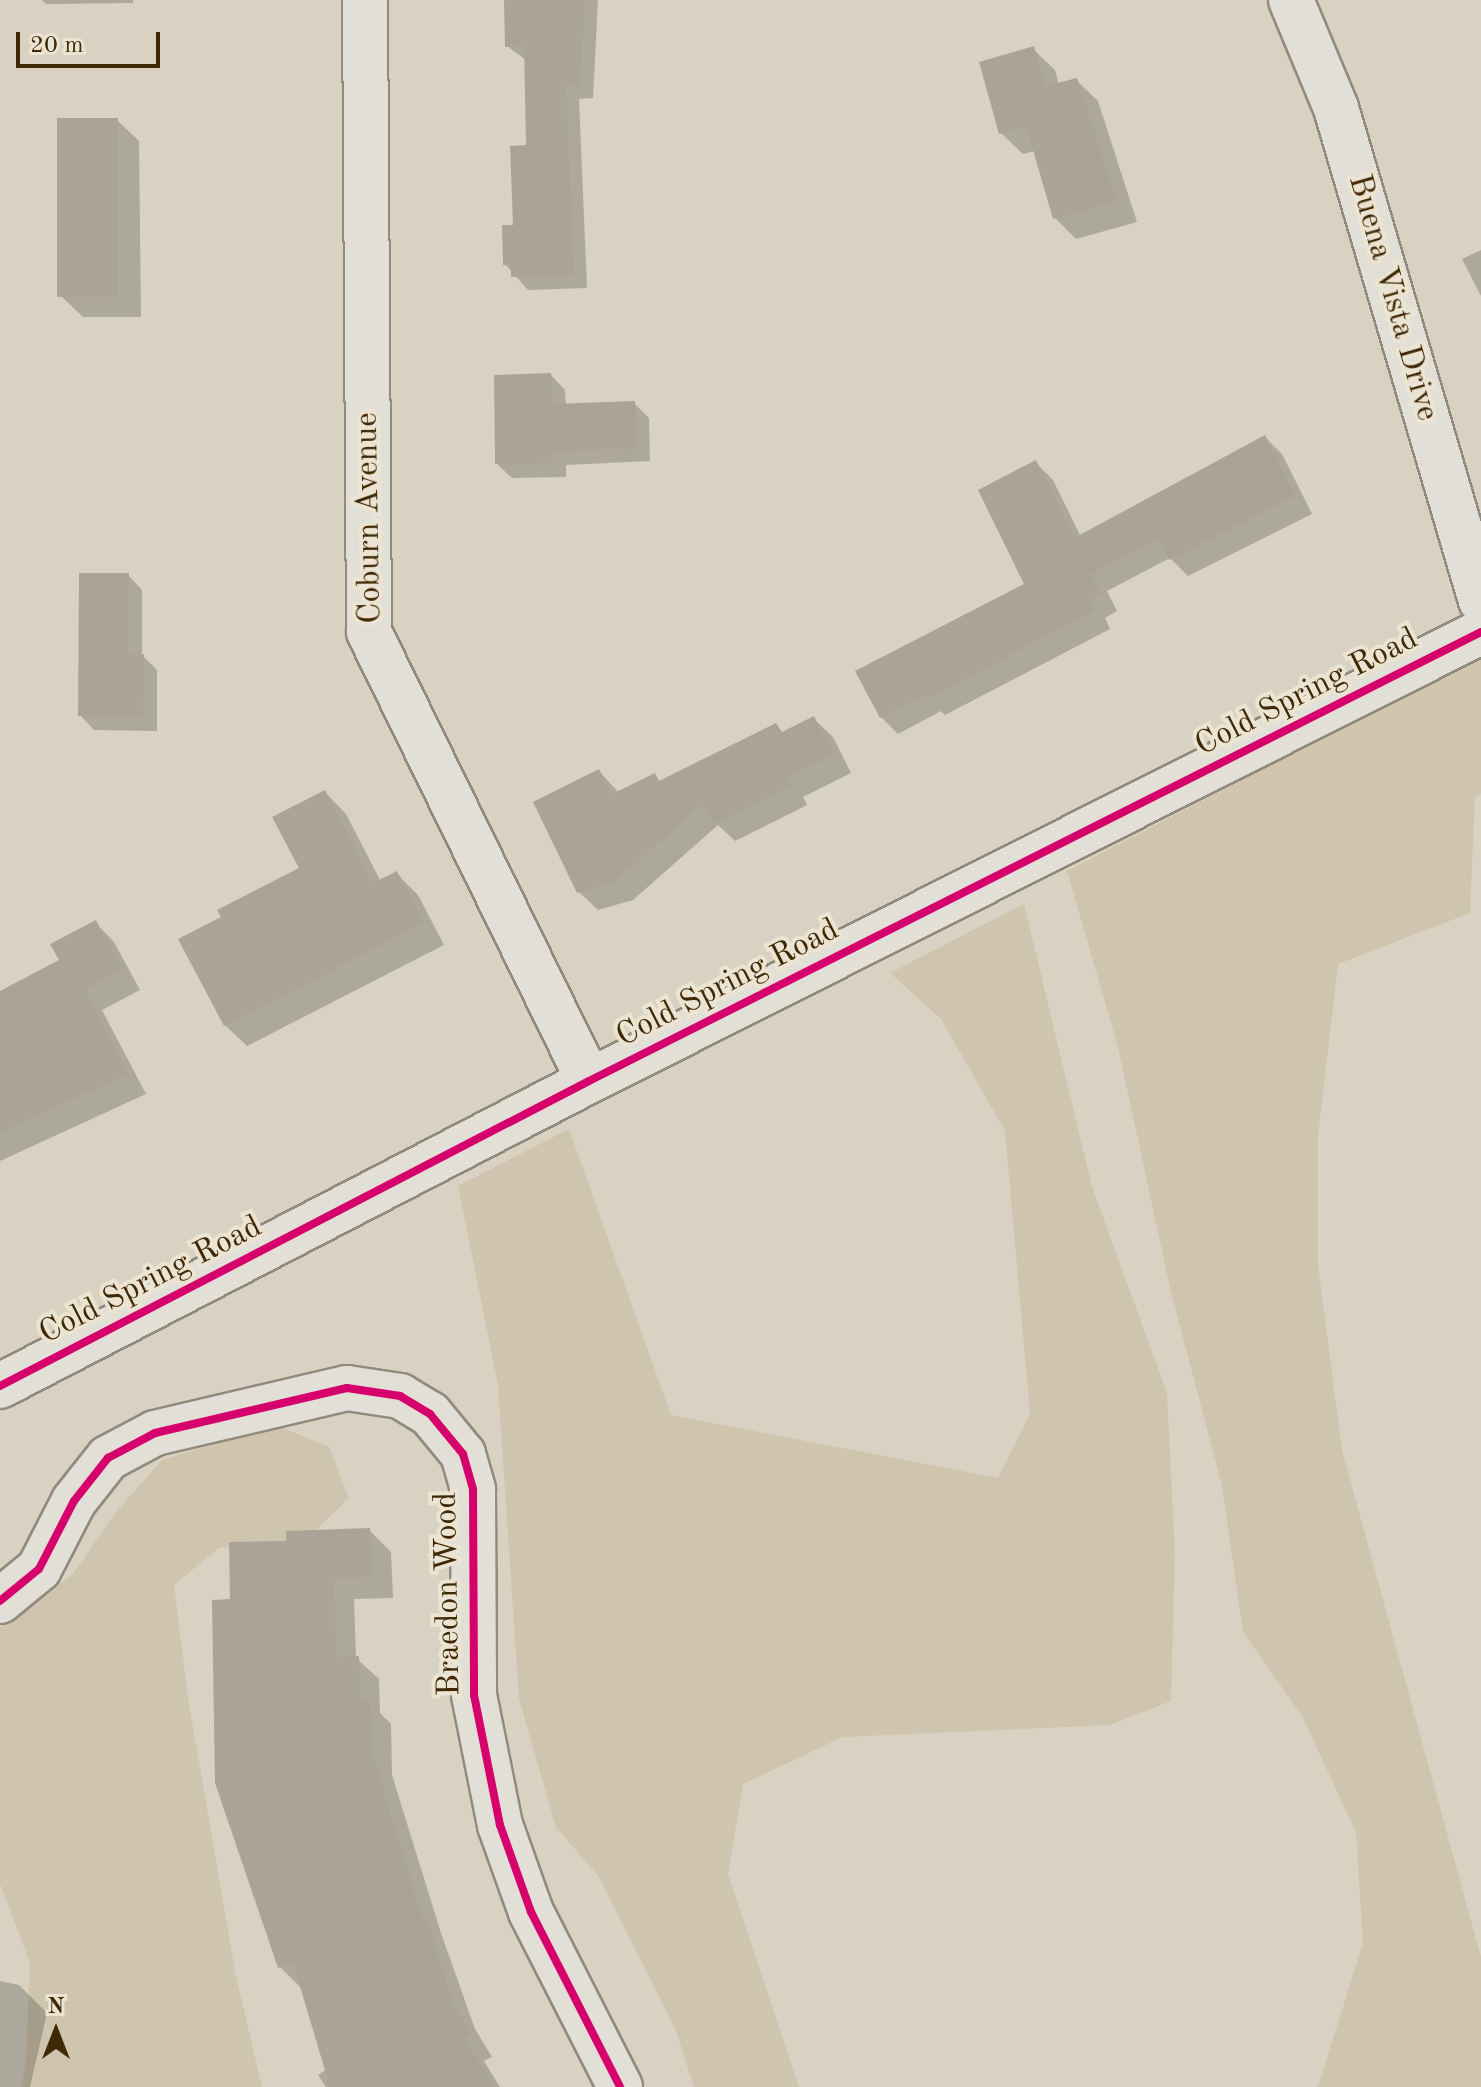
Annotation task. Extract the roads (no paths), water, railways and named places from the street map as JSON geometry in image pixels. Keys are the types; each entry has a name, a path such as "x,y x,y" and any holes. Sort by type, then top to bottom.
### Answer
{"street":[{"name":"Coburn Avenue","path":"365,0 369,632 589,1081"},
{"name":"Buena Vista Drive","path":"1291,0 1336,108 1481,601"},
{"name":"Cold Spring Road","path":"0,1386 589,1081 1481,632"},
{"name":"Braedon Wood","path":"0,1601 39,1569 74,1501 108,1458 155,1433 347,1388 400,1396 430,1414 463,1454 473,1490 474,1695 500,1825 531,1912 620,2087"}]}
